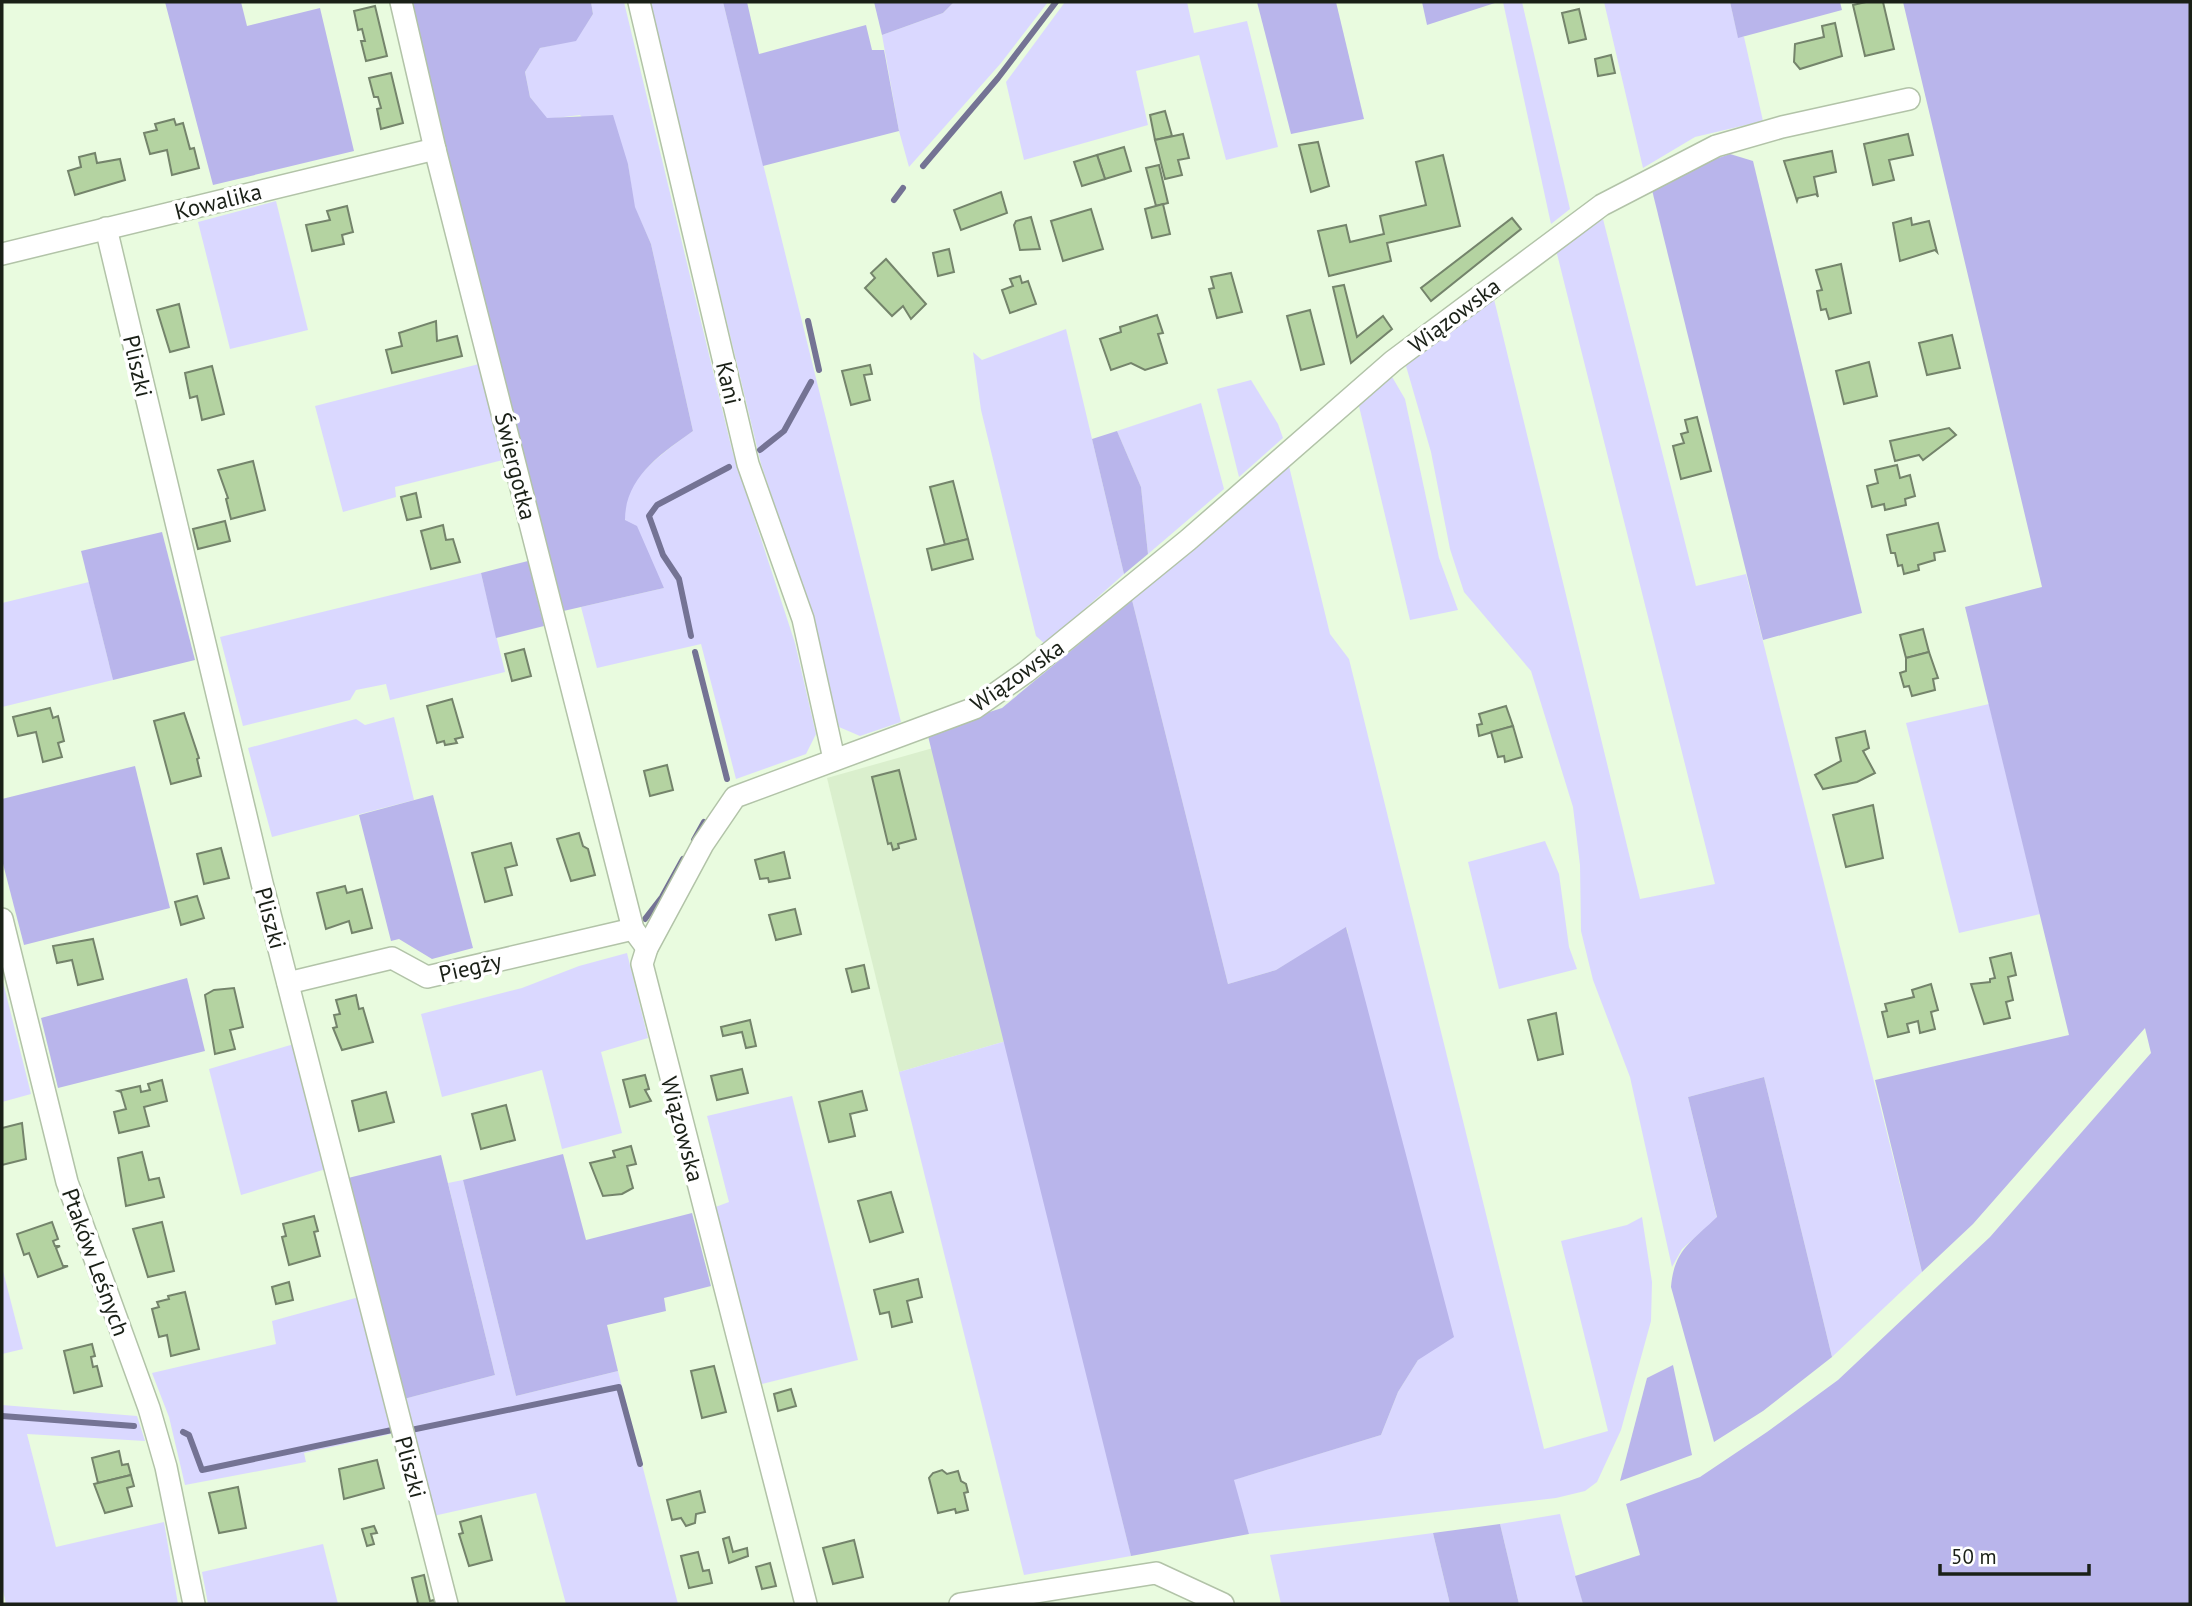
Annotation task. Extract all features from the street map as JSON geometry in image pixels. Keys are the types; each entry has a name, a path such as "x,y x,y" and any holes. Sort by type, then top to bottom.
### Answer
{"street":[{"name":"Świergotka","path":"401,2 435,149 633,929"},
{"name":"Kani","path":"639,2 748,464 803,619 834,760"},
{"name":"Wiązowska","path":"807,1604 642,964 647,948 704,844 735,797 975,708 1026,672 1188,540 1393,361 1602,205 1716,146 1782,127 1909,99"},
{"name":"Kowalika","path":"2,254 435,149"},
{"name":"Pliszki","path":"106,228 198,620 447,1604"},
{"name":"Ptaków Leśnych","path":"2,919 67,1182 149,1408 166,1467 194,1604"},
{"path":"633,929 647,948"},
{"name":"Piegży","path":"288,983 392,958 427,977 633,929"},
{"path":"960,1604 1156,1573 1223,1604"}],"shaded area":[{"path":"165,2 241,2 247,26 320,8 354,151 213,185"},
{"path":"410,2 591,2 593,14 576,41 540,48 525,72 530,97 547,118 613,115 628,164 635,207 651,244 693,431 657,458 638,479 631,491 625,520 637,526 664,588 559,612"},
{"path":"591,2 624,2 732,450 795,643 816,734 806,754 736,779 701,644 597,668 581,607 664,588 630,531 624,508 635,482 646,469 693,431 651,244 634,206 628,164 580,115 547,119 530,97 525,72 540,48 576,40 593,14"},
{"path":"650,2 723,2 901,722 860,736 839,727 801,582 761,464"},
{"path":"723,2 747,2 759,54 866,25 872,50 884,50 899,131 763,166"},
{"path":"874,2 954,2 943,13 882,35"},
{"path":"954,2 1048,2 1001,63 909,167 899,131 882,35 943,13"},
{"path":"1065,2 1187,2 1194,33 1247,21 1278,147 1226,160 1199,55 1136,71 1148,125 1024,160 1006,82"},
{"path":"1257,2 1336,2 1364,119 1291,134"},
{"path":"1422,2 1498,2 1427,25"},
{"path":"1503,2 1522,2 1570,209 1551,224"},
{"path":"1604,2 1730,2 1738,37 1744,37 1763,121 1695,137 1643,168"},
{"path":"1730,2 1840,2 1842,10 1738,38"},
{"path":"1903,2 2190,2 2190,1604 1583,1604 1575,1576 1640,1555 1626,1504 1700,1477 1838,1380 1990,1237 2151,1053 2145,1028 1973,1224 1922,1272 1875,1080 2069,1035 1965,607 2042,587"},
{"path":"1730,154 1753,161 1862,613 1763,640 1651,186 1686,169"},
{"path":"276,201 308,330 230,349 198,222"},
{"path":"1603,219 1696,586 1746,574 1922,1272 1832,1357 1764,1077 1688,1097 1717,1218 1682,1249 1672,1267 1630,1077 1593,980 1581,931 1580,865 1573,807 1531,671 1464,592 1450,549 1431,452 1406,366 1493,295 1640,899 1715,884 1556,250"},
{"path":"1066,329 1124,574 1045,644 1036,636 981,410 973,352 982,360"},
{"path":"479,364 503,460 395,487 396,497 343,512 315,406"},
{"path":"1391,375 1405,399 1439,558 1458,610 1410,620 1358,402"},
{"path":"1251,380 1278,424 1283,438 1239,477 1217,389"},
{"path":"1201,403 1224,489 1148,554 1141,487 1117,431"},
{"path":"1117,431 1141,487 1148,554 1124,574 1092,439"},
{"path":"1288,462 1330,634 1349,659 1544,1449 1608,1431 1561,1241 1627,1225 1642,1217 1652,1282 1651,1321 1621,1430 1597,1482 1585,1491 1556,1498 1249,1534 1233,1480 1381,1435 1398,1392 1418,1360 1347,928 1276,970 1228,984 1132,600"},
{"path":"162,532 195,660 113,680 81,551"},
{"path":"528,561 544,626 496,638 481,573"},
{"path":"481,573 505,672 390,700 386,684 356,690 350,700 243,726 220,637"},
{"path":"89,582 113,680 2,707 2,603"},
{"path":"1132,600 1228,984 1276,970 1346,927 1454,1337 1418,1360 1398,1392 1381,1435 1234,1480 1249,1534 1131,1556 927,732 1002,708"},
{"path":"1989,704 2040,914 1959,933 1906,723"},
{"path":"394,717 414,800 272,837 248,748 356,719 365,725"},
{"path":"933,748 1006,1041 899,1072 827,778"},
{"path":"135,766 170,908 24,945 2,860 2,799"},
{"path":"433,795 473,948 432,959 399,939 391,941 359,815"},
{"path":"1545,841 1559,874 1569,947 1577,969 1499,989 1468,862"},
{"path":"627,953 648,1038 601,1052 622,1133 562,1149 542,1070 442,1097 421,1014 522,988 579,966"},
{"path":"2,978 31,1094 2,1102"},
{"path":"187,978 205,1051 58,1088 41,1018"},
{"path":"1006,1041 1131,1556 1024,1575 899,1072"},
{"path":"294,1044 326,1169 241,1195 209,1069"},
{"path":"1764,1077 1832,1357 1763,1411 1714,1442 1671,1287 1680,1255 1717,1217 1688,1097"},
{"path":"792,1096 858,1360 758,1385 710,1209 729,1202 707,1116"},
{"path":"563,1154 586,1240 692,1213 711,1286 664,1298 666,1311 607,1325 618,1371 516,1396 463,1180"},
{"path":"441,1155 495,1375 400,1400 344,1179"},
{"path":"463,1180 516,1396 618,1371 678,1604 566,1604 536,1493 429,1517 400,1400 495,1375 448,1183"},
{"path":"2,1267 23,1349 2,1354"},
{"path":"359,1297 395,1433 304,1453 306,1462 185,1485 169,1417 152,1373 276,1344 272,1321"},
{"path":"1673,1365 1692,1455 1620,1481 1647,1378"},
{"path":"2,1405 137,1416 145,1441 27,1434 56,1547 164,1522 178,1604 6,1604 2,1586"},
{"path":"1560,1514 1583,1604 1519,1604 1500,1524"},
{"path":"1500,1524 1519,1604 1450,1604 1433,1533"},
{"path":"1433,1533 1450,1604 1281,1604 1270,1555"},
{"path":"323,1544 338,1604 208,1604 202,1572"}],"building":[{"path":"1883,2 1894,49 1865,56 1853,5"},
{"path":"375,6 387,56 366,61 361,41 365,41 362,29 358,30 354,11"},
{"path":"1579,9 1586,39 1569,43 1562,13"},
{"path":"1835,23 1842,56 1800,69 1794,62 1795,44 1824,37 1822,26"},
{"path":"1611,55 1615,73 1598,76 1595,59"},
{"path":"391,73 403,123 381,129 377,109 381,108 378,97 374,97 369,78"},
{"path":"1165,111 1172,136 1155,140 1150,115"},
{"path":"174,119 176,125 183,123 190,149 194,148 199,168 172,175 167,150 150,154 144,133 157,130 155,124"},
{"path":"1183,134 1189,158 1178,160 1182,175 1165,179 1155,140"},
{"path":"1908,134 1913,155 1889,160 1894,180 1873,185 1864,144"},
{"path":"1318,142 1329,186 1311,192 1299,145"},
{"path":"1124,147 1131,171 1105,179 1097,155"},
{"path":"1832,151 1836,172 1814,177 1818,197 1816,194 1798,198 1797,201 1784,161"},
{"path":"95,153 97,163 120,159 125,180 75,195 68,171 81,167 79,157"},
{"path":"1097,155 1105,179 1082,186 1074,162"},
{"path":"1443,155 1460,226 1387,243 1391,261 1329,276 1318,231 1346,225 1350,242 1384,234 1380,216 1426,205 1416,162"},
{"path":"1159,165 1168,203 1156,206 1146,168"},
{"path":"1001,192 1007,213 961,230 954,210"},
{"path":"1163,204 1170,234 1152,238 1145,209"},
{"path":"347,206 353,232 342,235 344,244 312,251 306,225 330,220 327,211"},
{"path":"1091,209 1103,249 1063,261 1051,221"},
{"path":"1031,217 1040,249 1020,250 1014,225 1016,221"},
{"path":"1512,218 1521,229 1431,301 1421,288"},
{"path":"1911,218 1912,225 1929,221 1937,252 1935,250 1900,261 1893,223"},
{"path":"949,249 954,272 938,276 933,253"},
{"path":"886,259 926,304 911,319 903,306 892,316 865,288 875,278 871,273"},
{"path":"1841,264 1851,313 1829,319 1826,309 1821,310 1817,291 1822,290 1816,270"},
{"path":"1231,273 1242,312 1217,318 1209,289 1214,288 1211,277"},
{"path":"1020,276 1022,283 1028,281 1036,304 1010,313 1002,290 1013,286 1010,279"},
{"path":"1344,285 1357,337 1383,316 1392,329 1351,363 1333,287"},
{"path":"179,304 189,347 170,352 157,310"},
{"path":"1310,310 1324,364 1301,370 1287,316"},
{"path":"1157,315 1163,333 1158,334 1167,363 1145,370 1131,363 1111,370 1100,339 1121,332 1120,327"},
{"path":"436,321 437,341 457,336 462,356 392,373 386,350 402,346 399,333"},
{"path":"1952,335 1960,368 1927,375 1919,343"},
{"path":"1869,362 1877,396 1844,404 1836,371"},
{"path":"870,365 872,374 864,375 870,400 851,405 842,371"},
{"path":"212,366 224,414 202,420 197,396 190,398 185,373"},
{"path":"1697,417 1711,471 1681,479 1673,446 1684,443 1681,434 1688,432 1685,420"},
{"path":"1949,428 1956,435 1923,460 1919,455 1895,461 1890,441"},
{"path":"253,461 265,510 231,519 226,499 228,498 218,470"},
{"path":"1897,465 1900,478 1910,475 1915,496 1905,499 1906,505 1885,510 1884,504 1872,507 1867,486 1878,483 1875,470"},
{"path":"953,481 968,539 945,545 930,487"},
{"path":"416,493 421,517 407,520 401,497"},
{"path":"225,521 230,541 198,549 193,529"},
{"path":"1938,523 1945,551 1934,553 1935,560 1918,565 1919,570 1904,574 1902,565 1898,566 1895,553 1891,553 1887,535"},
{"path":"443,525 446,540 453,539 460,562 431,569 421,531"},
{"path":"968,539 973,559 932,570 927,549"},
{"path":"1923,629 1929,652 1906,658 1900,635"},
{"path":"524,649 531,676 512,681 505,654"},
{"path":"1929,652 1938,678 1933,679 1935,690 1912,696 1909,686 1904,687 1900,673 1906,671 1906,658"},
{"path":"452,699 463,737 455,739 457,743 445,745 444,741 437,743 427,706"},
{"path":"1506,706 1513,726 1479,736 1477,725 1482,724 1479,714"},
{"path":"50,708 53,718 58,716 64,741 58,743 62,757 43,762 36,732 18,736 13,717"},
{"path":"184,713 199,758 201,776 171,784 154,721"},
{"path":"1513,726 1522,757 1505,762 1504,756 1498,757 1491,732"},
{"path":"1865,731 1869,748 1863,751 1875,773 1857,782 1823,789 1815,775 1841,761 1836,738"},
{"path":"667,765 673,790 650,796 644,771"},
{"path":"899,770 916,839 898,844 899,848 893,850 891,843 888,844 872,777"},
{"path":"1873,805 1883,858 1846,867 1833,815"},
{"path":"579,833 583,846 588,849 595,875 571,881 557,839"},
{"path":"511,843 517,865 505,868 512,895 485,902 472,853"},
{"path":"221,848 229,878 204,884 197,854"},
{"path":"784,852 790,878 769,882 768,878 760,879 755,860"},
{"path":"345,886 347,893 362,889 372,928 352,933 349,921 326,929 317,893"},
{"path":"197,896 204,918 181,925 175,902"},
{"path":"795,909 801,934 776,940 769,915"},
{"path":"93,939 103,979 78,985 72,960 57,963 53,946"},
{"path":"2011,953 2016,975 2008,977 2013,1000 2006,1002 2010,1018 1984,1024 1971,984 1990,982 1990,979 1995,978 1990,958"},
{"path":"864,965 869,988 852,992 846,969"},
{"path":"1931,984 1938,1010 1931,1012 1935,1029 1920,1033 1918,1021 1907,1024 1909,1032 1888,1037 1882,1012 1887,1011 1885,1004 1914,997 1912,990"},
{"path":"234,988 243,1027 230,1030 235,1049 215,1054 205,995 214,990"},
{"path":"356,995 359,1009 363,1008 373,1042 342,1050 333,1028 337,1027 334,1015 340,1014 336,1000"},
{"path":"1556,1013 1563,1054 1538,1060 1528,1020"},
{"path":"750,1020 756,1046 746,1048 742,1032 723,1036 721,1027"},
{"path":"742,1069 748,1093 717,1100 711,1076"},
{"path":"645,1075 649,1089 645,1090 651,1101 630,1107 623,1080"},
{"path":"162,1080 167,1101 144,1107 149,1126 119,1133 114,1112 126,1109 121,1092 118,1091 140,1086 141,1092 150,1090 148,1084"},
{"path":"862,1091 867,1110 850,1114 855,1136 829,1142 819,1102"},
{"path":"386,1092 394,1122 359,1131 352,1101"},
{"path":"506,1105 515,1140 481,1149 472,1114"},
{"path":"22,1123 26,1159 2,1165 2,1128"},
{"path":"631,1146 636,1164 627,1166 633,1188 622,1194 603,1196 590,1163 615,1157 613,1151"},
{"path":"142,1152 149,1180 159,1178 164,1197 126,1206 118,1158"},
{"path":"891,1192 903,1232 870,1242 858,1201"},
{"path":"314,1216 318,1231 314,1232 320,1256 289,1265 282,1237 286,1236 283,1224"},
{"path":"52,1222 58,1239 53,1241 55,1246 60,1246 56,1248 63,1266 68,1266 38,1277 29,1253 24,1255 17,1234"},
{"path":"162,1222 174,1271 148,1277 133,1229"},
{"path":"918,1279 922,1297 907,1301 912,1322 892,1327 889,1312 880,1314 874,1290"},
{"path":"289,1282 293,1300 276,1304 272,1287"},
{"path":"185,1292 199,1349 171,1356 167,1335 159,1337 152,1309 159,1307 157,1302 169,1299 168,1296"},
{"path":"92,1344 95,1356 91,1357 93,1367 97,1366 102,1386 74,1393 64,1351"},
{"path":"714,1366 726,1412 702,1418 691,1371"},
{"path":"791,1389 796,1406 778,1411 774,1394"},
{"path":"119,1451 122,1465 128,1464 131,1475 98,1483 92,1458"},
{"path":"377,1460 384,1488 344,1499 339,1469"},
{"path":"942,1470 947,1474 958,1471 961,1481 966,1484 968,1492 964,1493 968,1510 956,1513 955,1509 938,1513 929,1478 933,1473"},
{"path":"131,1475 134,1486 127,1488 132,1506 105,1513 94,1484"},
{"path":"238,1487 246,1528 219,1533 209,1493"},
{"path":"700,1491 705,1512 696,1514 695,1523 686,1526 681,1518 672,1520 667,1500"},
{"path":"481,1516 492,1560 469,1566 459,1534 463,1533 460,1522"},
{"path":"374,1526 377,1533 371,1534 374,1544 367,1546 362,1529"},
{"path":"729,1537 733,1552 747,1548 748,1556 729,1563 723,1539"},
{"path":"854,1540 863,1577 833,1584 823,1548"},
{"path":"698,1552 703,1571 709,1570 712,1583 689,1588 681,1556"},
{"path":"770,1563 776,1586 762,1589 756,1567"},
{"path":"424,1575 430,1601 434,1600 436,1604 416,1604 418,1603 412,1578"}],"waterway":[{"path":"923,166 998,78 1056,2"},
{"path":"894,200 903,188"},
{"path":"808,321 819,370"},
{"path":"760,450 784,431 811,382"},
{"path":"691,636 679,579 663,555 649,516 657,505 729,467"},
{"path":"695,652 727,779"},
{"path":"694,840 704,822"},
{"path":"645,919 662,897 683,859"},
{"path":"411,1430 619,1387 640,1464"},
{"path":"2,1416 134,1426"},
{"path":"183,1432 189,1435 202,1470 392,1430"}]}
